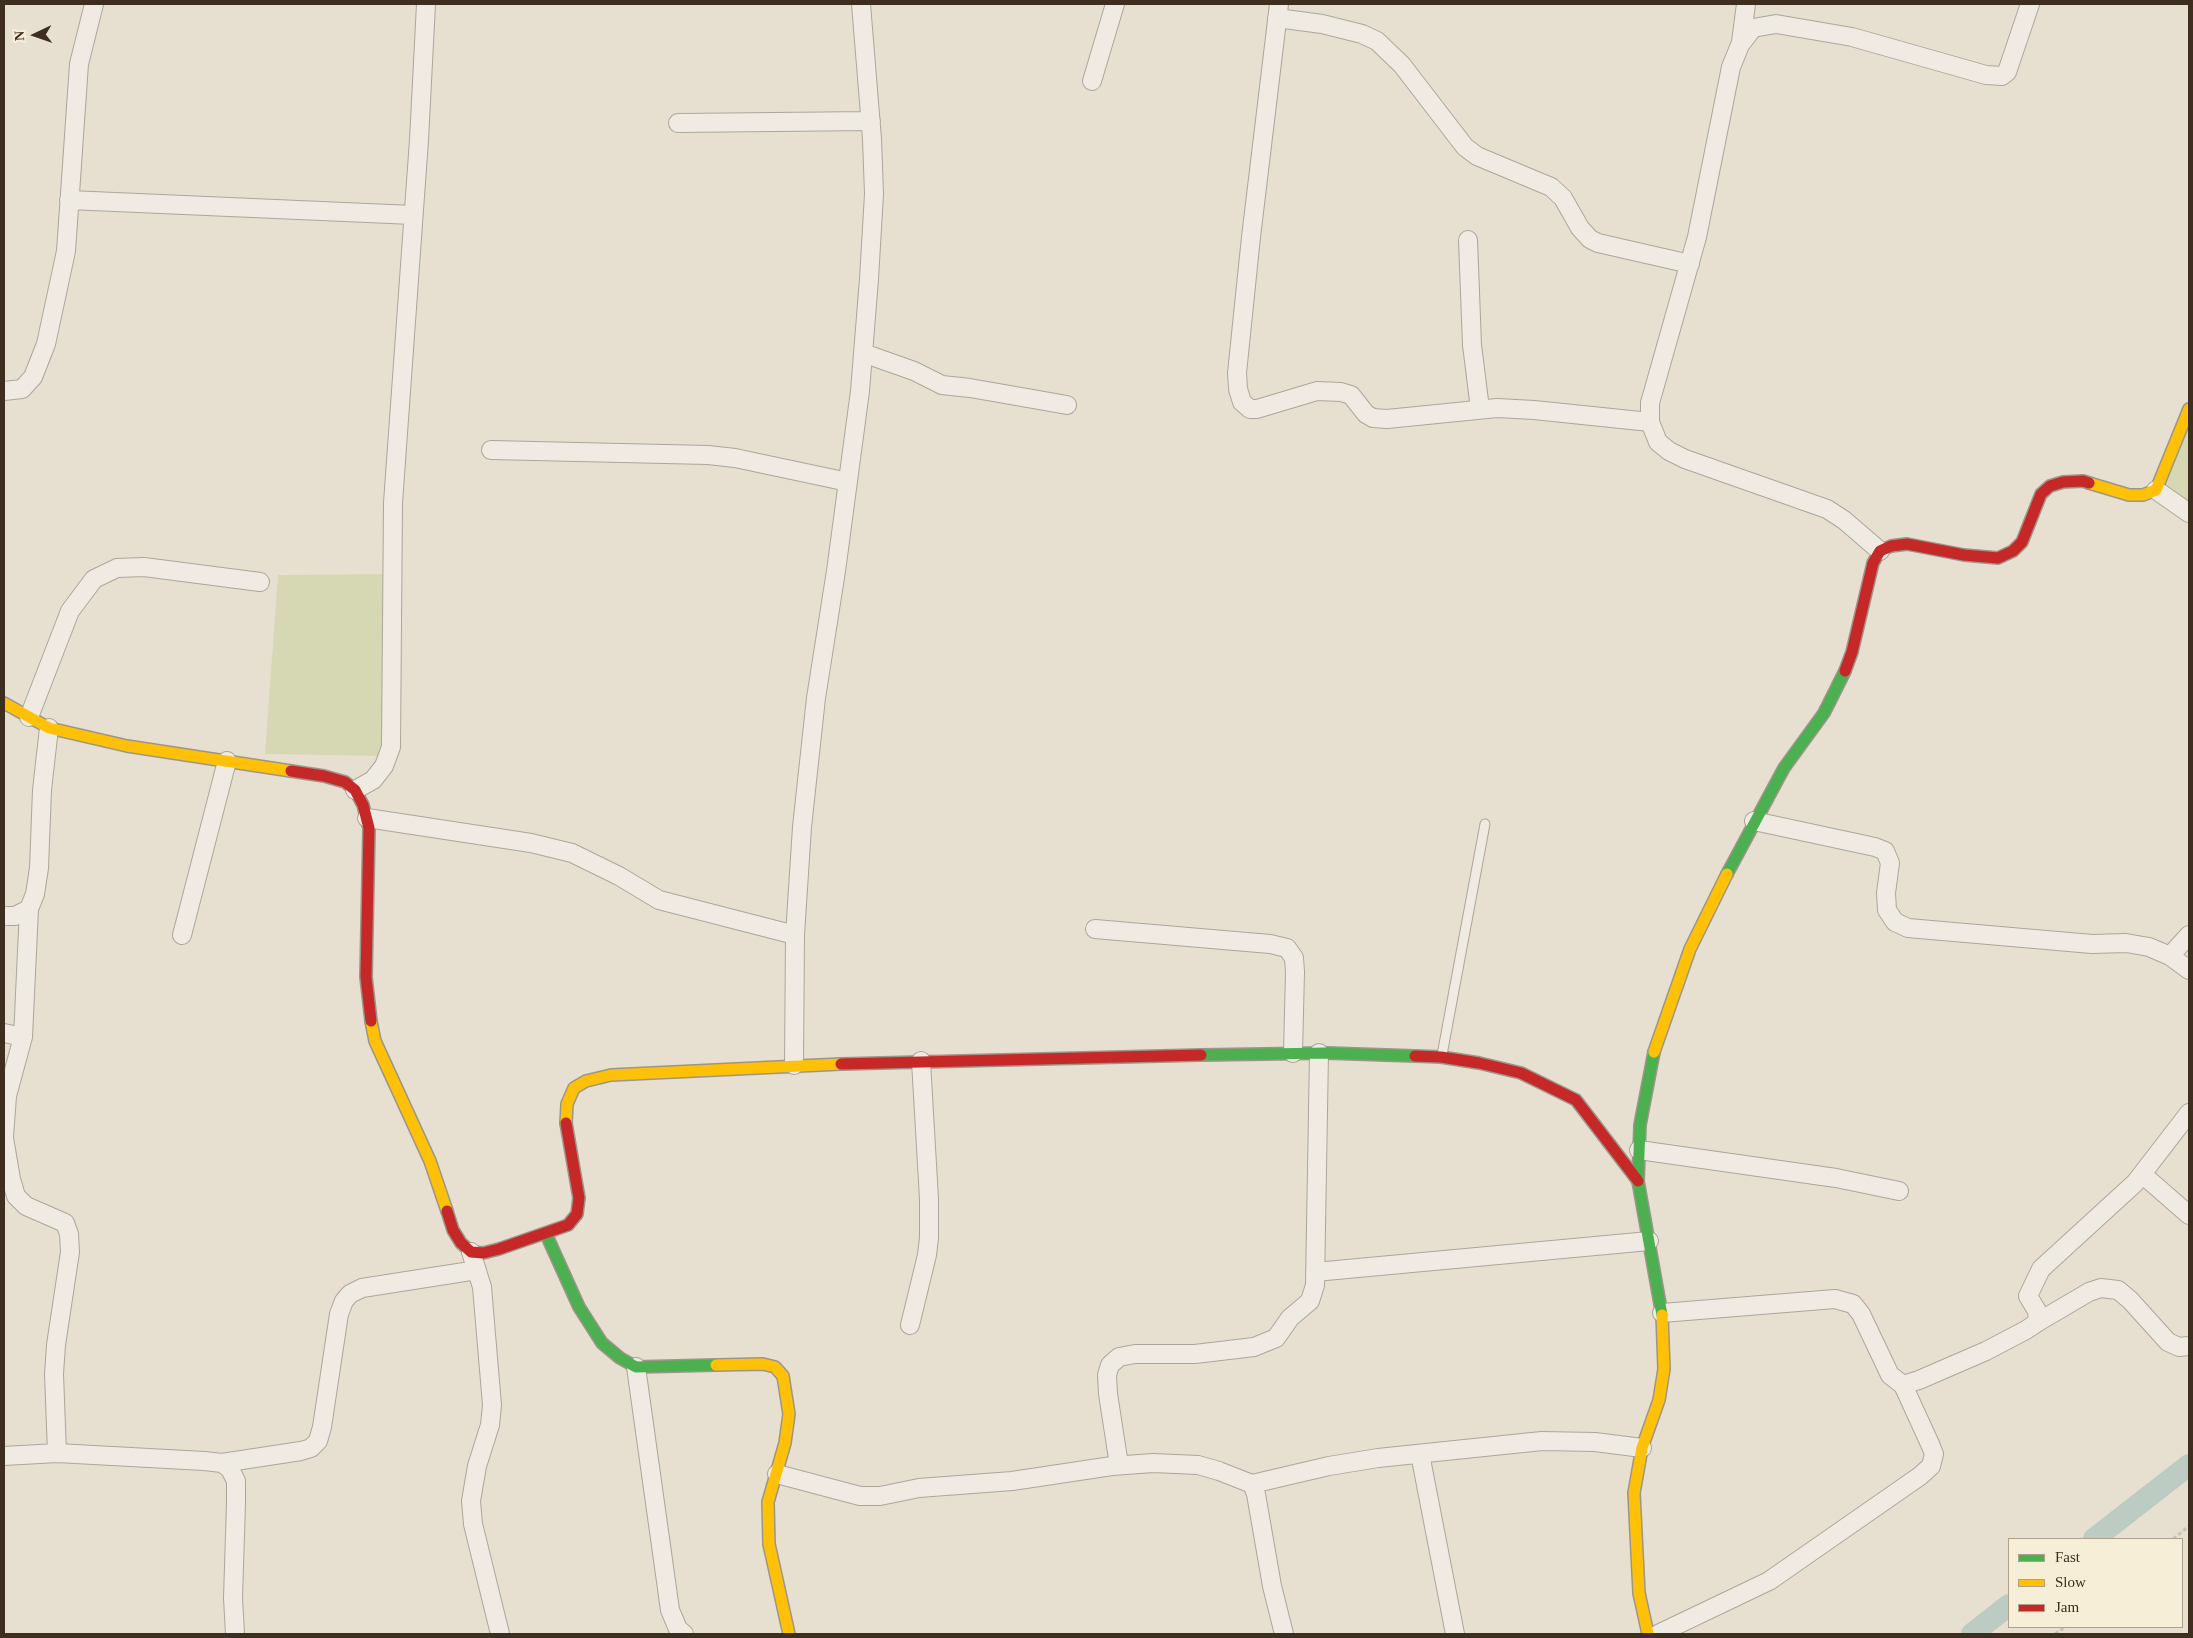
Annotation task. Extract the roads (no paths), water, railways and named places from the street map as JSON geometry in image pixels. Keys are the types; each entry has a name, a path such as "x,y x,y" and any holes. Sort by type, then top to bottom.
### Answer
{"street":[{"path":"4,391 22,389 33,377 46,344 66,251 79,64 94,4"},
{"path":"355,790 373,780 384,766 391,747 393,503 426,4"},
{"path":"794,1065 795,935 802,827 816,698 848,482 863,353 874,194 861,4"},
{"path":"1092,81 1115,4"},
{"path":"1746,4 1740,45 1731,67 1690,264 1650,403 1650,422 1658,442 1668,451 1827,509 1844,520 1880,551"},
{"path":"1740,45 1753,28 1776,24 1852,38 1996,77 2002,76 2007,72 2030,4"},
{"path":"1650,422 1534,410 1480,409 1386,419 1373,418 1366,414 1350,395 1341,392 1318,390 1257,409 1250,409 1242,402 1238,389 1237,373 1251,236 1278,11 1362,34 1377,41 1402,65 1465,147 1477,156 1551,187 1563,198 1580,228 1598,244 1690,264"},
{"path":"678,123 870,121"},
{"path":"70,200 413,215"},
{"path":"1468,240 1472,345 1480,409"},
{"path":"863,353 914,372 942,385 1067,405"},
{"path":"1648,1634 1639,1593 1634,1526 1634,1494 1642,1448 1659,1400 1664,1369 1662,1313 1638,1181 1640,1125 1651,1061 1690,949 1754,821 1784,768 1824,713 1841,681 1852,652 1874,563 1880,551 1908,544 1964,555 1998,558 2013,551 2022,542 2041,494 2050,486 2063,482 2083,482 2129,495 2143,495 2156,490 2189,409"},
{"path":"491,450 708,455 735,458 848,482"},
{"path":"2156,490 2189,513"},
{"path":"29,717 70,611 94,579 117,568 144,567 260,582"},
{"path":"4,703 49,728 127,746 324,776 345,782 355,790 363,805 369,828 366,977 368,1007 375,1041 393,1084 430,1161 452,1230 461,1243 471,1252 482,1287 492,1404 490,1425 477,1466 472,1502 473,1524 500,1634"},
{"path":"49,728 42,790 39,868 35,894 28,909 23,1037 7,1096 4,1138 8,1165 16,1196 26,1206 64,1223 69,1234 70,1252 56,1345 54,1374 57,1454"},
{"path":"182,935 228,761"},
{"path":"367,818 530,843 572,853 619,876 659,900 795,935"},
{"path":"1754,821 1875,846 1885,851 1890,863 1886,893 1887,910 1896,922 1908,928 2092,944 2126,943 2149,947 2170,956 2189,970"},
{"path":"4,916 15,916 28,909"},
{"path":"1095,929 1270,944 1287,948 1294,958 1293,1053"},
{"path":"2170,956 2189,935"},
{"path":"4,1033 23,1037"},
{"path":"471,1252 499,1249 546,1234 568,1225 577,1214 579,1198 566,1121 567,1104 574,1088 586,1081 611,1075 794,1065 921,1061 1293,1053 1441,1057 1479,1063 1521,1074 1576,1100 1638,1181"},
{"path":"1120,1465 1108,1394 1107,1375 1110,1365 1119,1357 1135,1354 1194,1354 1254,1346 1268,1342 1276,1338 1290,1318 1310,1301 1315,1285 1318,1053"},
{"path":"910,1325 930,1238 921,1061"},
{"path":"2038,1322 2037,1311 2028,1296 2041,1269 2135,1183 2189,1114"},
{"path":"1639,1150 1836,1178 1899,1191"},
{"path":"2142,1174 2189,1215"},
{"path":"546,1234 579,1306 602,1343 636,1368 763,1364 776,1367 783,1376 789,1414 785,1444 768,1502 769,1544 783,1614 789,1634"},
{"path":"1315,1272 1649,1241"},
{"path":"4,1456 57,1454 222,1463 311,1448 318,1442 322,1427 339,1314 344,1301 350,1294 362,1288 477,1270"},
{"path":"1903,1385 1986,1351 2089,1292 2101,1288 2118,1290 2130,1300 2168,1342 2179,1347 2189,1346"},
{"path":"1658,1634 1769,1580 1920,1476 1930,1466 1934,1454 1903,1385 1890,1375 1861,1314 1853,1304 1835,1299 1662,1313"},
{"path":"636,1368 670,1610 678,1629 684,1634"},
{"path":"777,1474 860,1496 880,1496 920,1488 1012,1481 1120,1465 1153,1463 1198,1465 1252,1484 1329,1466 1378,1458 1542,1441 1595,1442 1642,1448"},
{"path":"1420,1454 1455,1634"},
{"path":"222,1463 230,1469 236,1481 233,1598 235,1634"},
{"path":"1252,1484 1256,1494 1272,1586 1284,1634"}],"lane":[{"path":"1441,1057 1485,824"}],"waterway":[{"path":"2095,1538 2189,1465"},
{"path":"1972,1634 2008,1606"}]}
